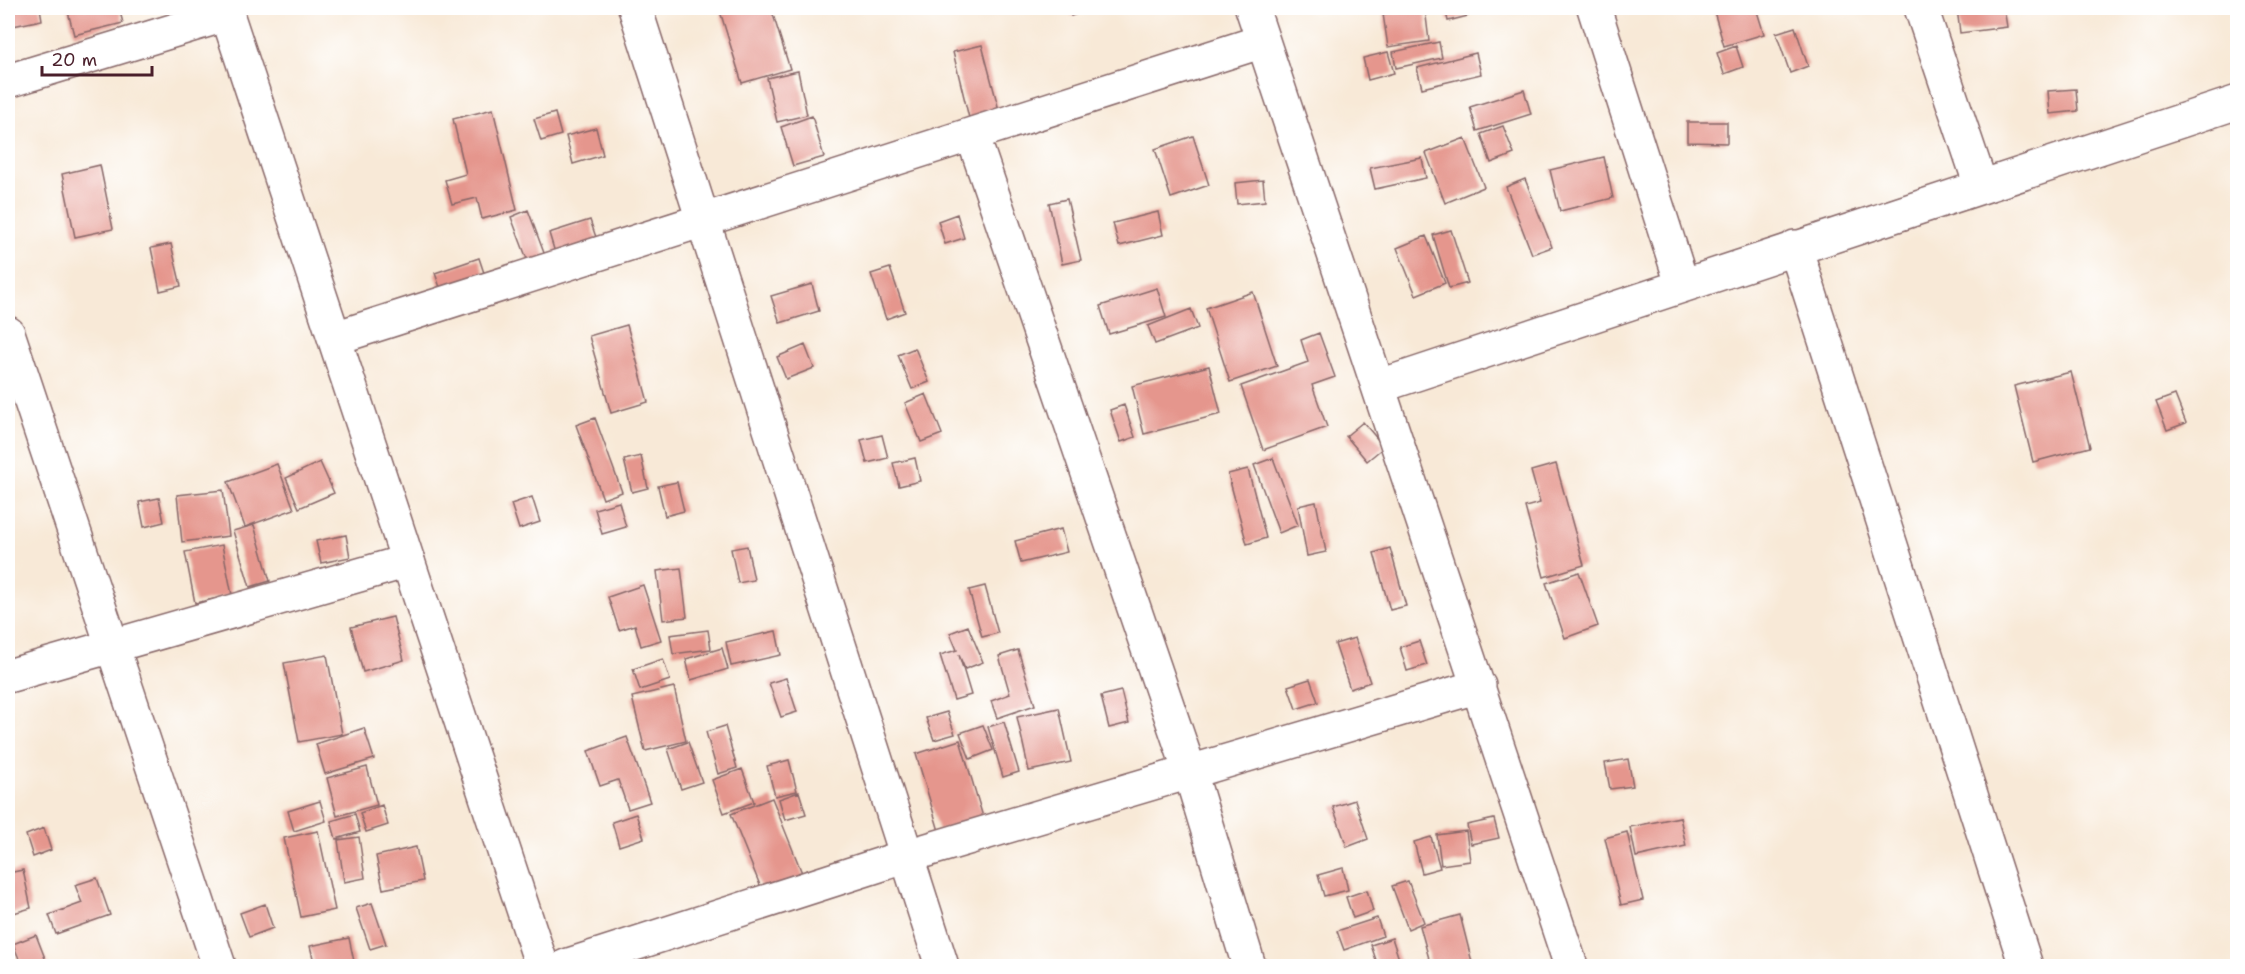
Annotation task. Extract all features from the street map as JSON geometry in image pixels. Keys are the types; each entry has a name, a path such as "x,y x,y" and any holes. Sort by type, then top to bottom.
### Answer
{"street":[{"path":"635,8 942,966"},
{"path":"1252,8 1380,386 1571,966"},
{"path":"1594,8 1683,284"},
{"path":"1921,8 1981,186"},
{"path":"8,81 226,11 542,966"},
{"path":"335,338 1263,41"},
{"path":"1380,386 2238,102"},
{"path":"972,134 1190,772 1249,966"},
{"path":"1795,247 2026,966"},
{"path":"8,333 219,966"},
{"path":"8,676 408,561"},
{"path":"566,966 907,856 1479,686"}],"building":[{"path":"8,8 40,8 42,20 8,27"},
{"path":"67,8 119,8 123,23 74,35"},
{"path":"719,8 771,8 790,69 742,83"},
{"path":"1068,8 1094,8 1071,16"},
{"path":"1425,8 1429,41 1388,47 1383,14"},
{"path":"1445,8 1466,8 1468,16 1448,21"},
{"path":"1713,8 1756,8 1764,34 1724,46"},
{"path":"1957,8 2004,8 2007,27 1960,33"},
{"path":"1795,27 1808,66 1790,73 1776,33"},
{"path":"1439,42 1442,58 1396,68 1393,52"},
{"path":"982,45 1000,114 970,122 953,52"},
{"path":"1736,46 1743,67 1724,74 1717,53"},
{"path":"1388,52 1394,73 1368,80 1363,58"},
{"path":"1476,53 1481,74 1422,88 1417,68"},
{"path":"798,71 807,115 777,122 767,78"},
{"path":"2076,89 2078,111 2050,114 2048,91"},
{"path":"1524,90 1531,114 1477,131 1470,107"},
{"path":"493,109 517,210 482,219 477,198 452,204 445,180 466,174 453,119"},
{"path":"555,113 561,135 541,141 534,119"},
{"path":"812,116 824,157 793,166 781,127"},
{"path":"1687,122 1727,122 1727,143 1687,142"},
{"path":"1503,126 1514,154 1491,163 1481,134"},
{"path":"596,128 603,155 573,164 566,136"},
{"path":"1193,136 1209,185 1171,198 1155,149"},
{"path":"1465,138 1484,187 1445,203 1426,153"},
{"path":"1604,157 1613,198 1560,211 1550,170"},
{"path":"1422,158 1426,178 1375,189 1370,168"},
{"path":"100,165 113,229 75,237 62,174"},
{"path":"1525,179 1552,247 1532,254 1506,187"},
{"path":"1263,180 1265,201 1237,204 1235,183"},
{"path":"1067,199 1081,260 1062,264 1049,203"},
{"path":"528,210 547,261 530,267 511,217"},
{"path":"1158,212 1163,235 1119,246 1113,223"},
{"path":"957,214 964,238 945,244 938,221"},
{"path":"590,220 598,243 556,256 549,233"},
{"path":"1451,230 1468,283 1449,288 1433,235"},
{"path":"1426,236 1445,283 1416,295 1397,248"},
{"path":"171,244 181,286 160,291 151,248"},
{"path":"479,258 487,282 443,296 435,273"},
{"path":"890,268 905,312 886,319 871,274"},
{"path":"812,284 819,311 780,323 771,296"},
{"path":"1157,288 1166,317 1109,334 1100,306"},
{"path":"1253,292 1277,366 1230,382 1206,308"},
{"path":"1191,309 1198,328 1155,344 1148,326"},
{"path":"627,325 648,402 611,413 589,336"},
{"path":"1319,333 1335,377 1312,385 1327,427 1263,450 1241,386 1308,362 1301,340"},
{"path":"805,345 814,368 786,379 777,357"},
{"path":"915,348 929,382 912,389 898,355"},
{"path":"1209,366 1221,414 1144,434 1132,386"},
{"path":"2071,372 2090,447 2033,462 2014,386"},
{"path":"926,394 942,434 921,442 905,403"},
{"path":"2175,395 2186,423 2167,430 2156,402"},
{"path":"1124,405 1135,437 1121,442 1110,410"},
{"path":"595,418 622,492 603,499 576,425"},
{"path":"1363,422 1384,447 1367,461 1346,436"},
{"path":"882,435 888,458 867,463 861,440"},
{"path":"641,456 648,488 632,492 624,460"},
{"path":"915,458 920,481 899,486 893,463"},
{"path":"1273,458 1298,525 1279,533 1254,465"},
{"path":"320,462 334,493 299,508 286,478"},
{"path":"277,464 294,509 245,527 228,482"},
{"path":"1556,464 1584,565 1544,577 1525,507 1540,503 1531,471"},
{"path":"1248,469 1266,538 1247,544 1228,474"},
{"path":"677,482 684,511 665,516 658,486"},
{"path":"223,490 229,536 182,542 177,495"},
{"path":"532,497 540,522 519,529 511,504"},
{"path":"159,498 164,522 144,527 139,502"},
{"path":"619,502 626,527 602,534 595,509"},
{"path":"1316,502 1326,552 1307,556 1298,506"},
{"path":"254,525 270,581 250,587 233,531"},
{"path":"1061,529 1067,552 1021,563 1015,541"},
{"path":"346,535 350,557 321,563 316,541"},
{"path":"222,545 232,595 195,603 185,552"},
{"path":"747,546 754,580 738,583 731,549"},
{"path":"1390,548 1406,606 1390,610 1374,553"},
{"path":"681,568 687,617 663,620 657,571"},
{"path":"1579,572 1598,626 1565,638 1546,583"},
{"path":"643,585 661,640 641,646 635,625 619,630 608,597"},
{"path":"985,586 998,633 982,637 969,590"},
{"path":"393,617 404,660 363,672 351,627"},
{"path":"968,626 983,662 965,669 959,655 971,695 954,700 940,655 957,650 950,633"},
{"path":"708,630 711,649 673,654 670,635"},
{"path":"776,631 781,655 731,666 726,642"},
{"path":"1355,638 1370,682 1350,689 1335,644"},
{"path":"1419,641 1427,665 1407,671 1400,647"},
{"path":"722,648 728,669 691,680 686,659"},
{"path":"1018,650 1035,705 997,718 991,701 1010,694 999,656"},
{"path":"327,655 342,734 299,742 284,663"},
{"path":"663,659 670,680 640,690 633,669"},
{"path":"786,678 797,712 781,717 769,683"},
{"path":"1310,679 1318,702 1296,709 1288,686"},
{"path":"674,687 686,741 645,751 632,697"},
{"path":"1121,691 1129,723 1109,728 1101,696"},
{"path":"1059,708 1071,762 1029,771 1017,717"},
{"path":"947,712 955,734 934,740 926,718"},
{"path":"1004,722 1019,772 1003,777 988,727"},
{"path":"983,725 993,750 970,759 960,733"},
{"path":"725,726 737,768 718,774 706,732"},
{"path":"364,728 374,759 325,774 316,744"},
{"path":"627,737 650,802 628,809 618,780 600,786 588,751"},
{"path":"960,740 983,817 939,831 916,754"},
{"path":"688,742 702,782 681,789 668,749"},
{"path":"1628,759 1633,786 1610,789 1605,763"},
{"path":"789,760 797,791 775,796 767,766"},
{"path":"367,767 377,805 337,816 327,778"},
{"path":"742,769 754,802 724,813 712,780"},
{"path":"799,792 806,814 785,820 779,799"},
{"path":"772,798 806,883 766,900 731,814"},
{"path":"1355,800 1368,839 1347,847 1333,807"},
{"path":"320,801 326,821 294,831 288,811"},
{"path":"382,805 388,825 366,832 360,813"},
{"path":"355,814 360,832 336,839 331,821"},
{"path":"636,814 644,838 619,846 612,822"},
{"path":"1680,817 1686,846 1636,857 1630,827"},
{"path":"1494,819 1499,838 1471,844 1467,825"},
{"path":"44,828 51,850 33,857 26,835"},
{"path":"318,831 335,910 301,917 284,838"},
{"path":"1466,831 1470,861 1441,865 1437,835"},
{"path":"1627,832 1643,900 1621,905 1605,838"},
{"path":"359,837 365,878 344,882 338,840"},
{"path":"1431,837 1440,868 1422,873 1414,842"},
{"path":"416,847 423,881 383,889 376,856"},
{"path":"1343,868 1348,890 1324,896 1318,875"},
{"path":"23,870 31,908 10,914 8,873"},
{"path":"97,878 110,915 56,934 49,915 82,903 75,885"},
{"path":"1408,881 1424,922 1408,929 1392,886"},
{"path":"1367,890 1373,911 1353,918 1346,897"},
{"path":"372,903 386,944 370,949 356,908"},
{"path":"265,904 273,928 249,937 240,913"},
{"path":"1460,915 1473,966 1431,966 1420,926"},
{"path":"1377,918 1383,936 1344,950 1337,931"},
{"path":"36,935 48,966 22,966 13,944"},
{"path":"349,938 355,966 315,966 310,946"},
{"path":"1392,938 1400,962 1378,966 1371,945"}]}
